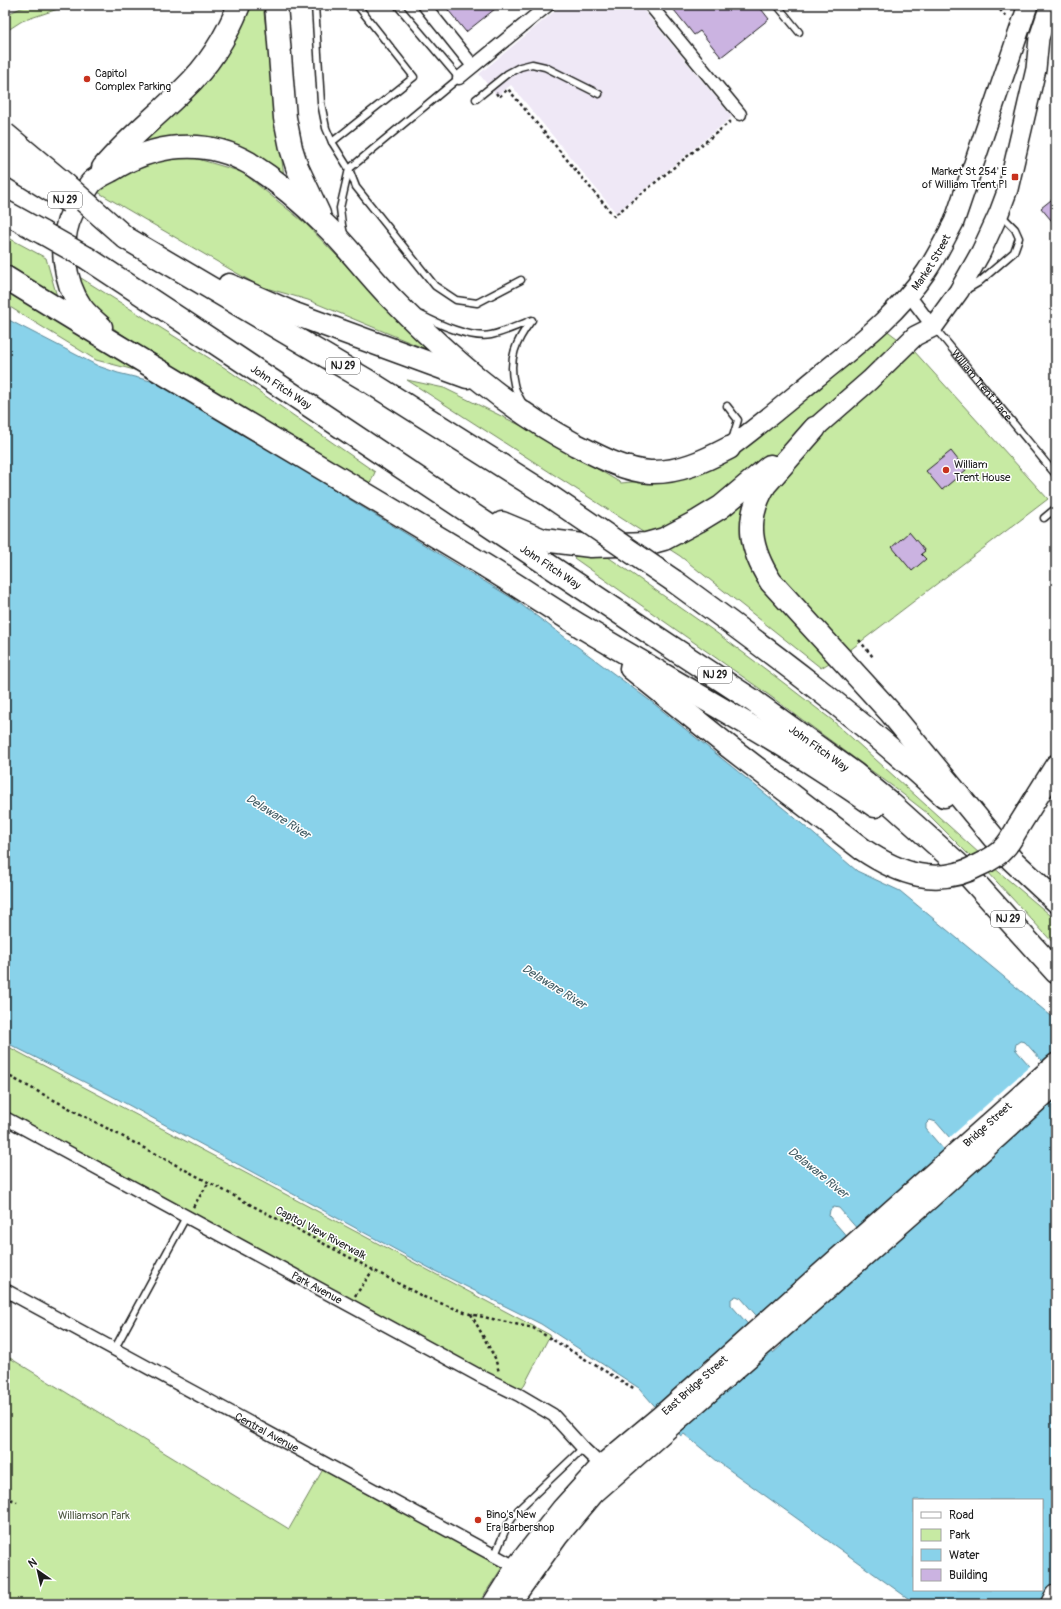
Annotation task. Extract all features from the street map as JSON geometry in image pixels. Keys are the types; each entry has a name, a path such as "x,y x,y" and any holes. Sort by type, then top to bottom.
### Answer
{"highway":[{"path":"122,349 82,308 74,294 64,267 65,237 71,215 92,182 118,150 185,88 201,71 220,45 234,19 239,5"},
{"path":"276,5 285,118 291,148 305,185 326,225"},
{"path":"5,134 132,242 295,314 482,382"},
{"path":"92,182 132,158 154,151 177,147 205,147 231,154 248,163 279,185 326,225 392,300 442,348 482,382 558,435 610,462 625,468 640,471 666,471 682,469 706,460 729,448"},
{"name":"NJ 29","path":"5,162 132,242 368,381 545,493 674,581 819,690 924,778 1056,901"},
{"name":"John Fitch Way","path":"5,212 86,258 197,330 668,646 752,700 808,739 855,774 889,802 959,865 1056,972"},
{"path":"5,277 122,349 477,560 581,626 777,742 869,801 959,865"},
{"path":"457,504 543,540 591,546 646,544 664,539 682,531 722,507 816,428"},
{"path":"816,428 765,484 753,511 751,527 753,541 763,570 771,582 890,712 1012,860"},
{"path":"581,626 728,746 862,850 875,859 906,873 938,878 967,872 988,860 1004,848 1056,766"},
{"path":"1052,1604 1056,1596"}],"main road":[{"name":"Market Street","path":"729,448 863,339 908,294 925,273 941,248 954,222 1028,5"},
{"path":"816,428 870,380 915,336 933,327 956,295 981,252 1008,189 1036,69 1039,38 1050,5"},
{"name":"Bridge Street","path":"924,1193 1056,1063"},
{"name":"Bridge Street","path":"924,1193 1056,1085"},
{"name":"East Bridge Street","path":"492,1604 522,1571 561,1509 666,1420 924,1193"},
{"name":"East Bridge Street","path":"510,1604 522,1571"}],"street":[{"path":"424,5 473,66"},
{"path":"459,78 548,5"},
{"path":"650,5 740,114"},
{"name":"William Trent Place","path":"908,294 933,327"},
{"name":"Park Avenue","path":"5,1118 478,1375 519,1394 553,1415 583,1448 607,1471"},
{"name":"Central Avenue","path":"5,1290 496,1555 522,1571"}],"lane":[{"path":"315,5 321,103 326,128 332,142 349,170 356,187 435,286 456,300 477,303 521,280"},
{"path":"332,142 414,76 357,5"},
{"path":"351,254 342,225 340,208 349,170 459,78 397,5"},
{"path":"777,5 799,32"},
{"path":"476,99 520,67 532,64 545,67 599,94"},
{"path":"956,295 978,282 1014,252 1019,238 1015,229 999,213"},
{"path":"392,300 425,317 464,333 476,335 490,335 532,320 520,336 512,360 514,385 529,416"},
{"name":"William Trent Place","path":"933,327 1056,475"},
{"path":"727,406 738,420 729,448"},
{"path":"1044,518 1056,508"},
{"path":"114,1350 186,1217"},
{"path":"496,1555 507,1526 518,1510 583,1448"}],"path":[{"path":"996,5 1007,18"},
{"path":"491,87 499,97 508,89 614,216 740,114"},
{"path":"859,640 873,656"},
{"name":"Capitol View Riverwalk","path":"5,1074 424,1297 470,1314 533,1328 635,1389"},
{"path":"200,1196 209,1182"},
{"path":"364,1283 373,1270"},
{"path":"470,1314 495,1358 504,1388"},
{"path":"5,1497 17,1502"}],"shaded area":[{"path":"562,5 639,5 732,117 616,213 511,85 497,96 479,74"}],"green space":[{"path":"28,5 70,5 22,21 5,32 5,15"},
{"path":"244,5 263,5 284,177 228,143 155,139 132,147"},
{"path":"181,154 242,172 306,224 428,350 308,300 259,286 96,191 131,164"},
{"path":"5,236 46,258 58,300 5,267"},
{"path":"73,273 225,368 375,472 370,484 158,359 93,314"},
{"path":"5,286 146,373 96,360 5,304"},
{"path":"885,329 914,351 1048,499 850,650 821,668 680,556 407,380 444,388 540,435 621,483 666,479 742,448"},
{"path":"575,556 608,557 714,631 832,720 980,854 971,857 927,813 895,788 766,693 574,558"},
{"path":"993,867 1056,920 1056,946 986,870"},
{"path":"5,1045 550,1335 519,1395 5,1116"},
{"name":"Williamson Park","path":"5,1355 289,1529 326,1464 503,1566 478,1604 5,1604"}],"water":[{"name":"Delaware River","path":"5,318 98,366 118,373 151,381 185,394 349,499 515,600 653,703 788,812 857,871 900,891 1056,1020 1056,1077 1025,1042 1020,1041 1016,1044 1015,1049 1056,1096 1056,1604 916,1604 717,1461 684,1434 681,1436 639,1388 541,1324 435,1271 110,1095 5,1042","holes":["930,1120 936,1122 977,1169 967,1177 926,1129 926,1124","834,1207 839,1208 880,1255 871,1264 829,1216 830,1210","736,1296 741,1298 782,1345 773,1353 731,1305 731,1299"]}],"pier":[{"path":"1031,1065 1055,1092 972,1167 948,1139"}],"building":[{"path":"444,5 500,5 466,32"},
{"path":"670,5 758,5 769,19 721,57 700,31 694,35"},
{"path":"1056,196 1056,226 1041,208"},
{"name":"William Trent House","path":"951,451 966,470 942,490 926,471"},
{"path":"909,532 925,551 921,554 926,559 912,571 892,547"}],"place":[{"name":"Capitol Complex Parking","path":"87,79"},
{"name":"Market St 254' E of William Trent Pl","path":"1015,177"},
{"name":"William Trent House","path":"946,470"},
{"name":"Bino's New Era Barbershop","path":"478,1520"}]}
